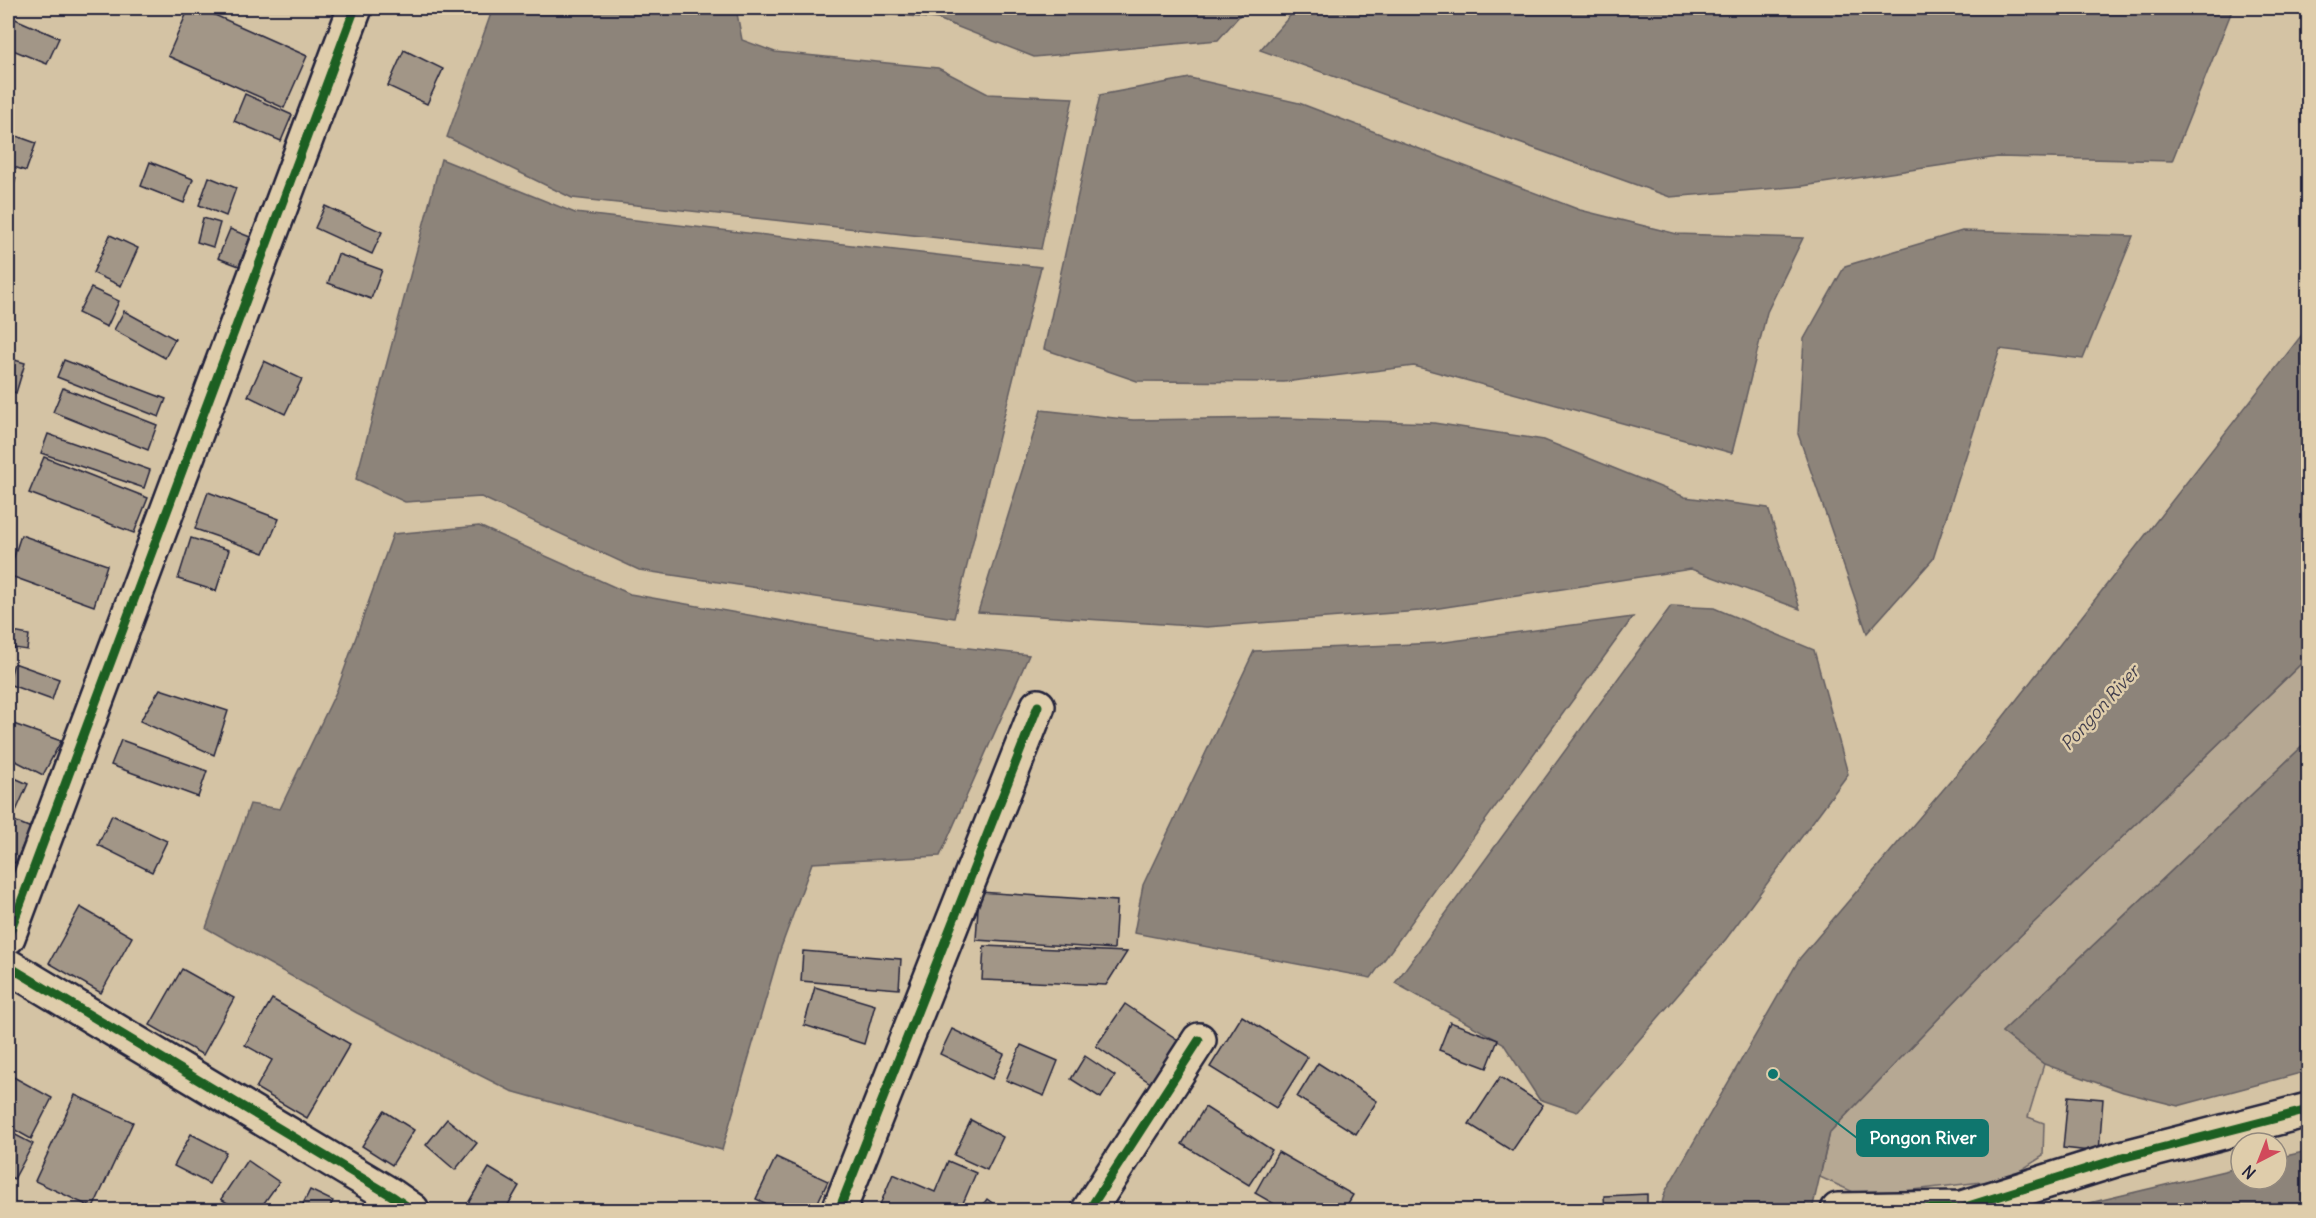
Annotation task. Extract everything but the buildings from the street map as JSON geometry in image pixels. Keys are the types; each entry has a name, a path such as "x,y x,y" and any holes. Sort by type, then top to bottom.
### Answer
{"street":[{"path":"8,937 355,8"},
{"path":"839,1210 1038,706"},
{"path":"8,966 398,1206"},
{"path":"1089,1210 1198,1040"},
{"path":"1838,1210 1962,1208 2118,1159 2308,1110"}],"shaded area":[{"path":"2308,657 2308,741 2002,1032 2044,1064 2028,1117 2044,1123 2043,1156 2007,1179 1862,1196 1820,1177 1830,1132 1983,972"}],"water":[{"path":"493,8 736,8 742,40 775,52 938,68 988,94 1073,98 1041,249 572,198 447,137"},
{"path":"831,8 1246,8 1218,40 1034,57 938,19"},
{"path":"1297,8 2233,8 2172,161 1998,157 1803,186 1670,197 1260,50"},
{"path":"1190,78 1299,103 1580,210 1677,234 1803,238 1767,312 1732,453 1414,366 1284,382 1137,381 1044,349 1100,95"},
{"path":"441,159 575,213 1041,267 954,618 639,570 481,497 405,502 356,479"},
{"path":"1962,231 2133,236 2083,359 2000,349 1933,559 1867,633 1798,434 1804,339 1845,266"},
{"path":"2308,327 2308,657 1983,972 1830,1132 1812,1210 1660,1210 1665,1192 1800,958 1982,744"},
{"path":"1041,410 1133,420 1283,418 1434,423 1544,440 1685,497 1768,508 1800,609 1691,569 1420,611 1207,627 978,612"},
{"path":"479,526 630,594 873,637 1029,655 940,856 812,863 780,950 722,1150 511,1091 357,1013 206,928 250,804 280,809 337,690 393,534"},
{"path":"1671,606 1714,608 1814,650 1848,774 1726,939 1577,1112 1539,1099 1503,1043 1395,983"},
{"path":"1633,617 1371,978 1134,933 1143,885 1254,651 1438,643"},
{"path":"2308,741 2308,1071 2178,1106 2123,1092 2044,1064 2002,1032"},
{"path":"2308,1151 2308,1210 2060,1210 2229,1170 2229,1191 2289,1191 2289,1155"}],"cycle path":[{"path":"8,937 355,8"},
{"path":"839,1210 1038,706"},
{"path":"8,966 412,1210"},
{"path":"1089,1210 1199,1040"},
{"path":"1838,1210 1962,1208 2118,1159 2308,1110"}],"place":[{"name":"Pongon River","path":"1773,1074"}]}
